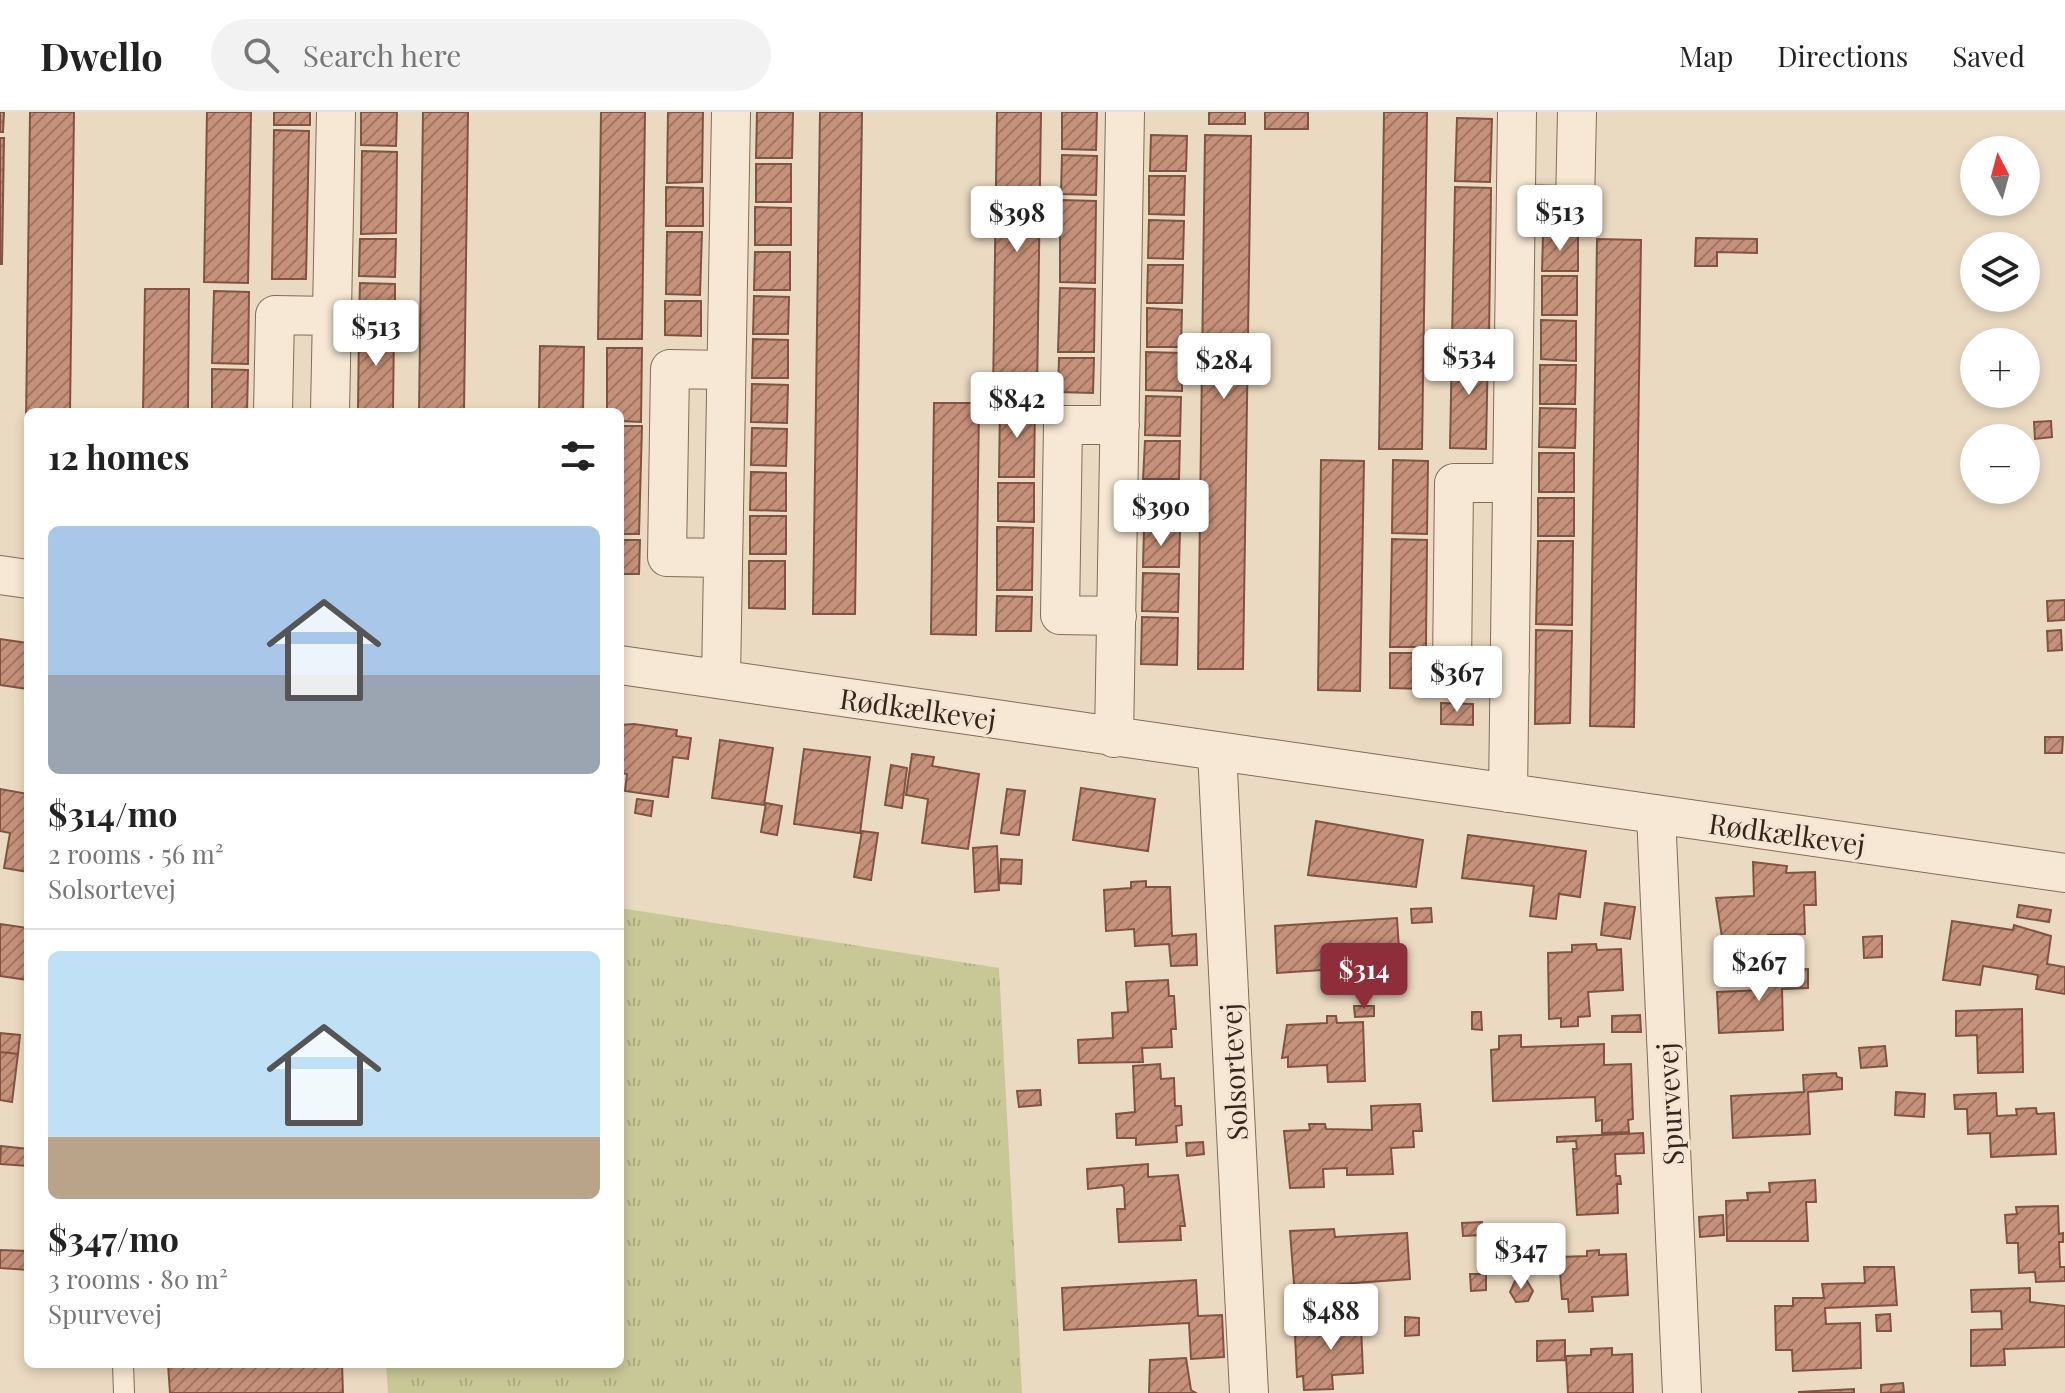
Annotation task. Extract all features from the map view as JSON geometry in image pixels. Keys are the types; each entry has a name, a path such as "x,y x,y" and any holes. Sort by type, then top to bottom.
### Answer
{"street":[{"path":"330,408 336,112"},
{"path":"721,679 731,112"},
{"path":"1114,738 1125,112"},
{"path":"1508,793 1517,112"},
{"path":"1516,204 1575,205 1577,112"},
{"path":"273,408 275,315 332,316"},
{"path":"723,558 667,557 670,369 726,370"},
{"path":"1117,616 1060,615 1060,583 1063,425 1120,425"},
{"path":"1510,671 1452,670 1454,483 1512,483"},
{"path":"0,575 24,578"},
{"name":"Rødkælkevej","path":"624,666 2065,873"},
{"name":"Solsortevej","path":"1217,751 1249,1393"},
{"name":"Spurvevej","path":"1656,814 1682,1393"}],"lane":[{"path":"123,1368 124,1393"}],"green space":[{"path":"624,909 999,968 1022,1393 388,1393 386,1368 624,1368"}],"building":[{"path":"0,112 4,112 3,132 0,132"},
{"path":"30,112 74,112 70,408 26,408"},
{"path":"207,112 251,112 248,283 204,282"},
{"path":"274,112 310,112 310,125 274,125"},
{"path":"361,112 397,112 396,146 361,145"},
{"path":"423,112 468,112 464,408 419,408"},
{"path":"601,112 645,112 642,339 598,339"},
{"path":"668,112 703,112 702,182 667,183"},
{"path":"757,112 793,112 792,158 756,158"},
{"path":"820,112 862,112 855,614 813,614"},
{"path":"997,112 1041,112 1037,395 993,395"},
{"path":"1062,112 1097,112 1096,150 1062,149"},
{"path":"1209,112 1245,112 1245,124 1209,124"},
{"path":"1265,112 1308,112 1308,129 1265,129"},
{"path":"1384,112 1427,112 1422,449 1379,449"},
{"path":"1457,118 1492,119 1490,182 1455,181"},
{"path":"274,130 309,131 306,279 272,279"},
{"path":"1151,135 1187,136 1186,171 1150,171"},
{"path":"1205,135 1251,136 1243,669 1198,669"},
{"path":"0,138 4,138 2,264 0,264"},
{"path":"362,151 397,152 396,233 361,234"},
{"path":"1062,155 1097,156 1096,195 1061,194"},
{"path":"756,164 791,164 791,202 756,202"},
{"path":"1149,176 1185,176 1184,215 1149,214"},
{"path":"666,187 703,188 703,226 666,226"},
{"path":"1455,187 1491,188 1489,340 1452,339"},
{"path":"1060,200 1096,201 1095,283 1060,282"},
{"path":"755,207 791,208 791,245 755,245"},
{"path":"1149,220 1184,221 1183,259 1148,258"},
{"path":"667,232 702,232 700,295 666,294"},
{"path":"1543,235 1578,236 1578,271 1542,271"},
{"path":"1696,238 1757,239 1757,253 1717,252 1717,266 1695,266"},
{"path":"360,239 396,239 395,277 359,276"},
{"path":"1597,239 1641,240 1634,727 1590,726"},
{"path":"755,252 790,252 790,290 754,290"},
{"path":"1148,265 1183,265 1182,303 1147,303"},
{"path":"1542,276 1577,276 1577,315 1542,315"},
{"path":"360,283 395,284 395,322 359,321"},
{"path":"1060,288 1095,289 1094,352 1058,352"},
{"path":"145,289 189,289 188,408 143,408"},
{"path":"214,291 249,292 248,364 212,363"},
{"path":"754,296 789,297 788,334 753,334"},
{"path":"665,301 701,301 701,336 665,335"},
{"path":"1147,308 1182,310 1181,347 1147,347"},
{"path":"1541,320 1576,321 1576,361 1541,359"},
{"path":"359,327 394,327 393,408 358,408"},
{"path":"753,339 788,340 788,378 752,378"},
{"path":"1452,345 1488,346 1486,449 1450,448"},
{"path":"540,346 584,347 583,408 539,408"},
{"path":"607,348 642,348 641,422 624,421 624,408 607,408"},
{"path":"1146,352 1182,353 1182,391 1146,390"},
{"path":"1059,358 1094,358 1093,393 1058,392"},
{"path":"1540,365 1576,365 1575,404 1540,404"},
{"path":"212,369 248,370 247,408 212,408"},
{"path":"752,384 788,385 787,423 751,422"},
{"path":"1146,396 1181,397 1180,436 1145,435"},
{"path":"934,403 979,403 976,635 931,634"},
{"path":"1000,404 1035,404 1034,477 999,477"},
{"path":"1540,408 1576,409 1575,448 1539,447"},
{"path":"2051,421 2052,437 2040,438 2040,424 2034,422"},
{"path":"624,426 642,426 639,534 624,534"},
{"path":"752,428 787,429 786,466 751,465"},
{"path":"1145,441 1180,441 1179,479 1143,479"},
{"path":"1539,453 1574,453 1574,492 1539,492"},
{"path":"1321,460 1364,461 1360,691 1318,690"},
{"path":"1393,460 1428,461 1427,534 1392,533"},
{"path":"751,472 786,473 786,511 750,510"},
{"path":"998,483 1034,483 1034,522 998,521"},
{"path":"1144,485 1180,486 1180,524 1143,524"},
{"path":"1538,498 1574,498 1574,536 1538,536"},
{"path":"750,516 786,516 786,554 750,554"},
{"path":"997,527 1033,528 1032,590 997,590"},
{"path":"1144,528 1180,529 1179,567 1143,567"},
{"path":"1392,539 1427,540 1426,647 1390,647"},
{"path":"624,540 640,540 639,574 624,574"},
{"path":"1538,541 1573,541 1572,625 1536,624"},
{"path":"749,561 785,561 785,609 749,608"},
{"path":"1143,573 1179,574 1178,612 1142,611"},
{"path":"997,596 1032,597 1031,631 996,631"},
{"path":"2065,600 2065,620 2048,621 2047,601"},
{"path":"1142,617 1178,618 1177,665 1141,664"},
{"path":"1536,630 1572,631 1570,723 1535,724"},
{"path":"2061,630 2062,650 2048,651 2047,631"},
{"path":"0,639 24,642 24,688 0,685"},
{"path":"1390,653 1426,653 1425,689 1390,688"},
{"path":"1441,703 1473,704 1473,725 1441,724"},
{"path":"624,725 677,730 676,736 691,738 688,759 673,757 668,797 625,791"},
{"path":"2045,737 2063,737 2062,753 2045,753"},
{"path":"720,740 773,748 764,805 712,798"},
{"path":"804,749 870,757 860,833 794,824"},
{"path":"912,754 934,757 932,766 979,774 968,849 922,843 928,799 906,795"},
{"path":"891,765 907,768 902,808 885,805"},
{"path":"1081,788 1155,799 1148,851 1073,840"},
{"path":"0,789 24,793 24,871 4,868 10,833 0,831"},
{"path":"1007,789 1025,791 1019,835 1001,833"},
{"path":"637,799 653,801 651,816 635,813"},
{"path":"766,803 782,806 777,835 761,832"},
{"path":"1316,821 1423,840 1416,887 1308,875"},
{"path":"862,831 878,833 871,880 854,877"},
{"path":"1468,835 1586,851 1580,897 1559,894 1556,919 1530,916 1534,886 1462,878"},
{"path":"997,846 999,890 975,892 973,848"},
{"path":"1001,859 1022,860 1021,884 1000,883"},
{"path":"1753,862 1787,866 1786,873 1815,872 1816,905 1804,905 1805,934 1768,935 1767,963 1726,964 1716,898 1754,896"},
{"path":"1146,881 1146,887 1170,887 1172,936 1196,934 1197,965 1171,966 1169,944 1135,946 1134,929 1106,931 1104,890 1131,888 1131,882"},
{"path":"1605,903 1635,907 1630,939 1601,935"},
{"path":"2019,905 2051,910 2049,922 2017,917"},
{"path":"1431,908 1432,922 1412,923 1411,909"},
{"path":"1397,918 1400,965 1277,973 1275,926"},
{"path":"1952,921 2013,930 2014,925 2051,936 2047,964 2065,967 2065,994 2036,989 2038,975 1983,966 1980,985 1943,980"},
{"path":"0,924 24,927 24,979 0,976"},
{"path":"1882,936 1882,957 1864,958 1863,937"},
{"path":"1596,944 1597,950 1621,949 1623,990 1588,992 1590,1016 1578,1017 1578,1026 1561,1027 1561,1018 1549,1019 1548,953 1572,952 1572,945"},
{"path":"1808,969 1808,988 1782,989 1783,1030 1719,1033 1717,992 1762,990 1761,970"},
{"path":"1168,980 1169,996 1174,996 1176,1029 1171,1029 1172,1047 1142,1048 1143,1062 1079,1063 1078,1040 1113,1038 1112,1013 1128,1012 1126,982"},
{"path":"1354,1006 1374,1006 1374,1016 1355,1017"},
{"path":"2022,1009 2023,1072 1978,1073 1977,1035 1956,1036 1956,1011"},
{"path":"1472,1012 1481,1012 1482,1030 1472,1029"},
{"path":"1640,1015 1641,1032 1612,1032 1612,1016"},
{"path":"1327,1016 1336,1016 1337,1023 1363,1022 1365,1081 1328,1082 1327,1065 1288,1067 1288,1057 1282,1058 1287,1025 1327,1023"},
{"path":"0,1033 20,1035 18,1054 0,1052"},
{"path":"1521,1035 1521,1047 1604,1044 1604,1065 1631,1064 1633,1119 1628,1120 1629,1132 1602,1133 1602,1120 1596,1121 1595,1097 1493,1101 1491,1050 1499,1049 1499,1036"},
{"path":"1885,1046 1887,1066 1861,1068 1859,1048"},
{"path":"0,1052 18,1054 12,1102 0,1100"},
{"path":"1160,1064 1161,1079 1174,1078 1175,1106 1181,1106 1182,1125 1176,1126 1177,1142 1136,1145 1136,1138 1117,1138 1116,1114 1135,1112 1133,1066"},
{"path":"1836,1073 1837,1077 1842,1078 1842,1089 1808,1092 1810,1134 1733,1138 1731,1096 1804,1092 1803,1075"},
{"path":"1040,1090 1041,1105 1019,1107 1017,1091"},
{"path":"1896,1092 1925,1094 1924,1117 1895,1115"},
{"path":"1996,1093 1997,1116 2017,1115 2016,1109 2036,1108 2037,1114 2054,1113 2056,1154 1991,1157 1990,1133 1968,1134 1967,1109 1955,1109 1954,1095"},
{"path":"1420,1104 1422,1131 1413,1131 1414,1147 1391,1148 1393,1174 1347,1175 1347,1168 1323,1169 1324,1187 1290,1188 1284,1131 1310,1130 1309,1124 1325,1124 1326,1129 1372,1130 1371,1106"},
{"path":"1643,1133 1644,1153 1615,1154 1616,1176 1620,1176 1621,1184 1617,1184 1618,1213 1577,1215 1573,1149 1577,1149 1576,1141 1557,1142 1557,1137"},
{"path":"1203,1142 1204,1154 1187,1156 1186,1143"},
{"path":"1,1146 24,1149 24,1166 0,1164"},
{"path":"1148,1164 1148,1177 1178,1175 1185,1226 1180,1226 1181,1240 1119,1242 1117,1209 1125,1209 1124,1188 1122,1185 1088,1189 1087,1169"},
{"path":"1815,1180 1816,1202 1806,1202 1808,1241 1727,1241 1726,1201 1748,1200 1747,1193 1770,1192 1769,1183"},
{"path":"2058,1206 2059,1234 2063,1233 2063,1242 2059,1242 2060,1267 2065,1267 2065,1281 2036,1282 2035,1272 2019,1273 2018,1243 2007,1243 2005,1215 2017,1214 2016,1207"},
{"path":"1723,1215 1724,1235 1700,1237 1699,1217"},
{"path":"1482,1222 1483,1235 1463,1236 1462,1223"},
{"path":"1334,1229 1335,1237 1407,1233 1410,1279 1340,1284 1341,1294 1295,1297 1290,1231"},
{"path":"1557,1240 1558,1256 1518,1259 1517,1242"},
{"path":"0,1250 24,1251 24,1270 0,1268"},
{"path":"1599,1250 1599,1255 1626,1254 1628,1295 1592,1297 1593,1311 1569,1312 1568,1299 1562,1299 1559,1257 1587,1256 1587,1251"},
{"path":"1864,1267 1894,1267 1897,1305 1825,1308 1826,1324 1860,1323 1861,1368 1793,1371 1792,1350 1776,1350 1775,1306 1793,1306 1793,1298 1824,1298 1822,1284 1865,1283"},
{"path":"1470,1274 1486,1274 1486,1290 1471,1291"},
{"path":"1196,1280 1198,1316 1222,1315 1224,1357 1191,1359 1189,1323 1064,1330 1062,1288"},
{"path":"1515,1281 1527,1281 1533,1291 1528,1301 1516,1302 1510,1292"},
{"path":"2030,1288 2030,1302 2065,1306 2065,1347 2004,1349 2005,1365 1971,1366 1971,1330 2002,1329 2001,1311 1972,1312 1971,1290"},
{"path":"1367,1314 1368,1325 1361,1325 1363,1373 1332,1375 1333,1389 1304,1390 1303,1376 1297,1377 1295,1335 1323,1334 1322,1329 1330,1328 1329,1316"},
{"path":"1890,1314 1891,1331 1877,1331 1876,1315"},
{"path":"1405,1317 1419,1318 1419,1335 1405,1336"},
{"path":"1565,1340 1565,1360 1537,1361 1537,1341"},
{"path":"1612,1348 1612,1355 1632,1354 1633,1393 1568,1393 1566,1356 1591,1355 1591,1349"},
{"path":"1186,1358 1191,1390 1196,1393 1149,1393 1150,1360"},
{"path":"168,1368 342,1368 343,1393 170,1393"},
{"path":"1903,1383 1904,1392 1881,1393 1881,1385"},
{"path":"1854,1389 1854,1393 1799,1393 1799,1392"}]}
